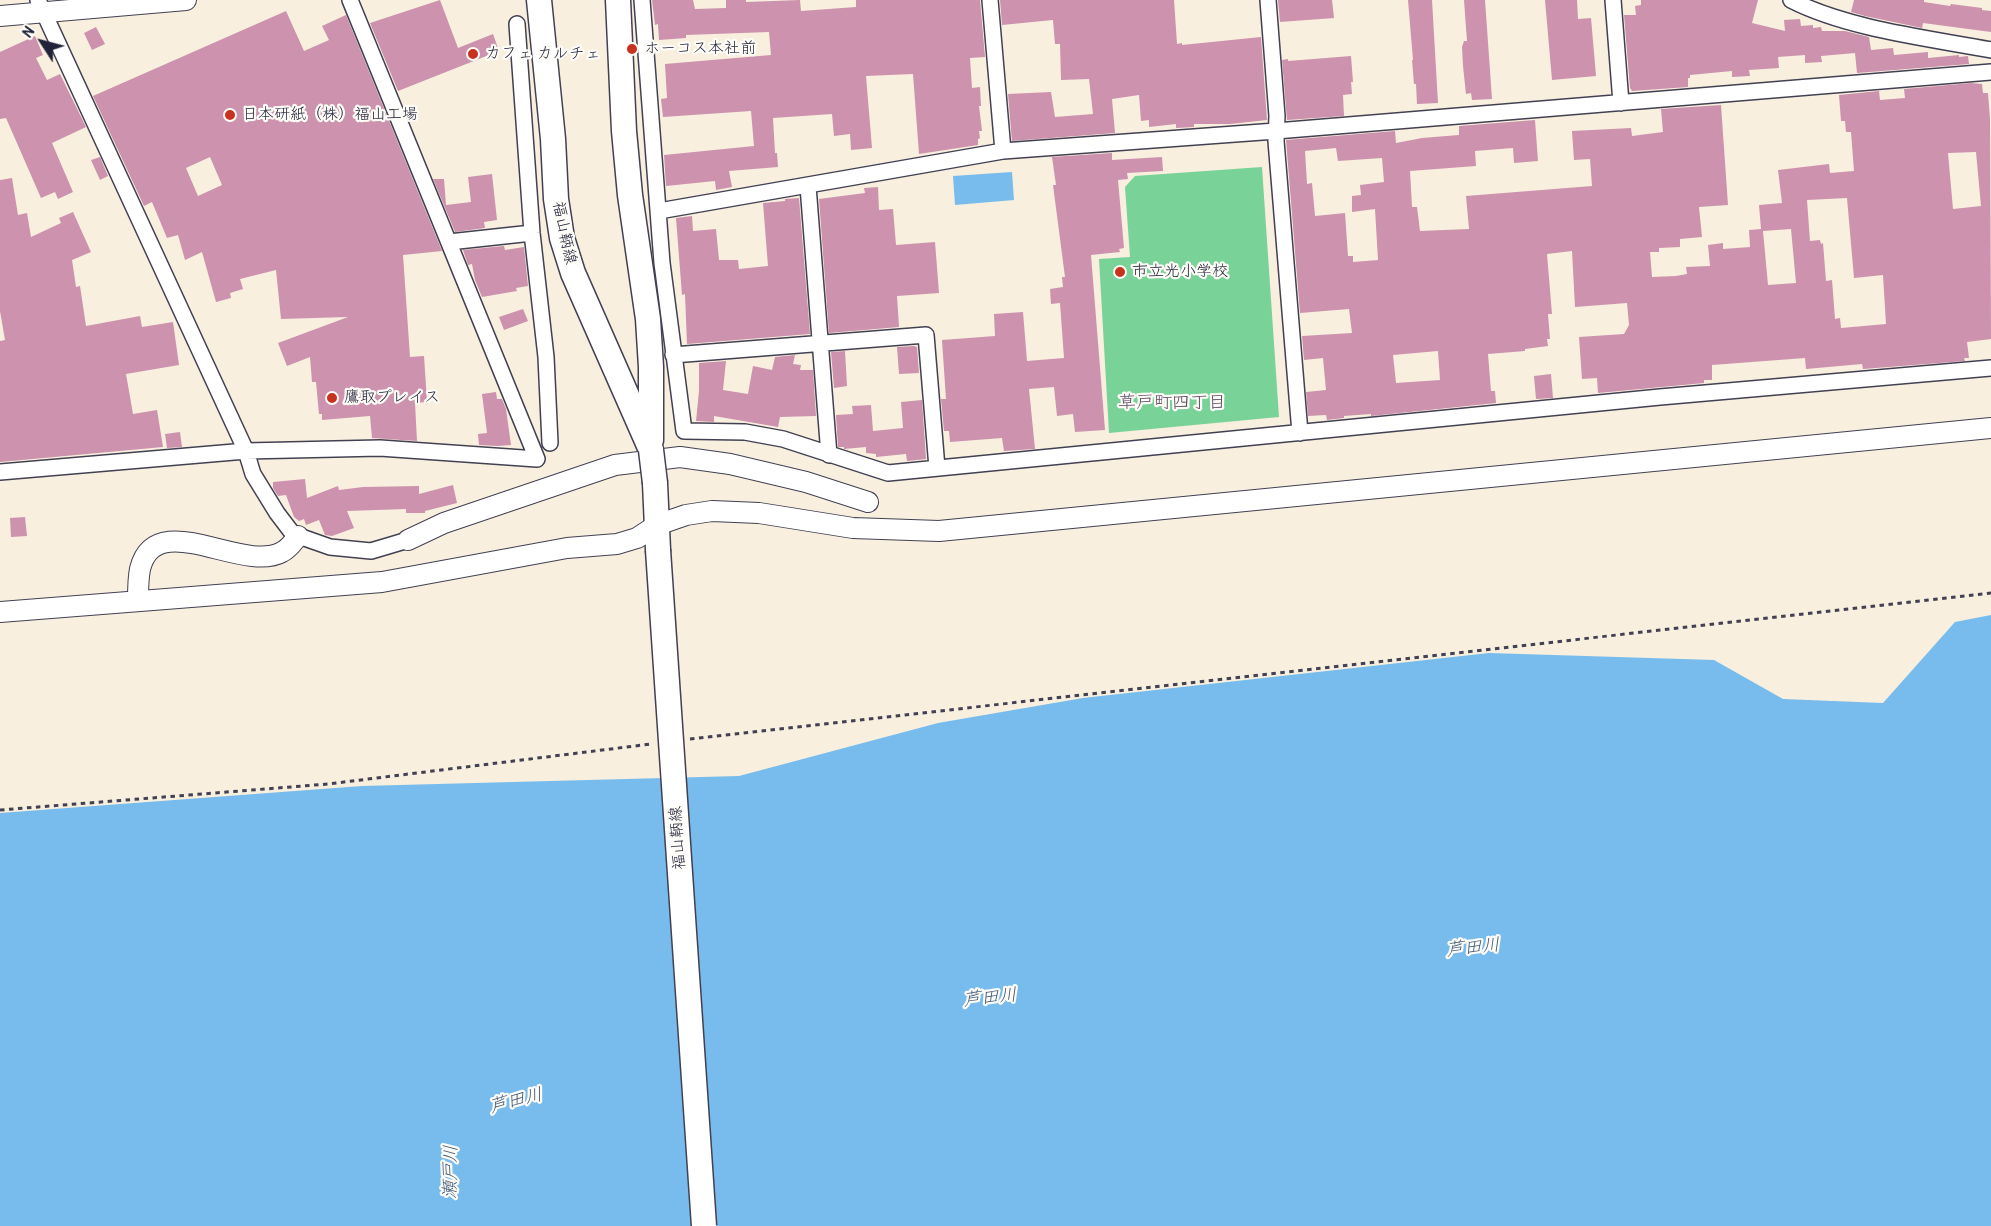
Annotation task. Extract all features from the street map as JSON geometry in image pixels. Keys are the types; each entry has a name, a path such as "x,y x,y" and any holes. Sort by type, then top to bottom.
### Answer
{"main road":[{"name":"福山鞆線","path":"540,0 553,139 556,199 562,238 573,273 651,450"},
{"name":"福山鞆線","path":"618,0 624,131 648,319 651,367 651,450 704,1226"}],"street":[{"path":"0,16 41,6 186,0"},
{"path":"0,472 249,462 380,448 537,459 350,0"},
{"path":"642,0 662,263 684,431 745,432 783,439 888,473 1648,398 1991,368"},
{"path":"990,0 1003,152"},
{"path":"1268,0 1300,433"},
{"path":"1613,0 1622,103"},
{"path":"1791,0 1814,11 1892,31 1991,50"},
{"path":"41,6 249,462 277,513 293,534 330,547 371,550 408,540 444,523 615,465 680,458 696,458 752,469 806,482 868,502"},
{"path":"517,24 532,232 546,357 550,443"},
{"path":"659,211 1003,152 1991,72"},
{"path":"525,140 553,139"},
{"path":"808,186 829,455"},
{"path":"449,242 532,232"},
{"path":"673,355 926,335 937,468"},
{"path":"0,612 382,582 567,548 617,544 637,538 657,525 686,515 712,511 759,513 853,528 939,531 1991,428"},
{"path":"138,601 140,568 144,557 160,542 184,542 229,553 269,556 280,554 290,548 298,536"}],"path":[{"path":"688,739 1991,592"},
{"path":"0,810 328,784 653,743"}],"green space":[{"path":"1262,167 1279,417 1109,433 1099,259 1130,257 1125,187 1135,176"}],"water":[{"path":"1012,172 1014,200 955,205 953,176"},
{"path":"1991,615 1991,1226 0,1226 0,813 362,786 739,776 938,723 1083,698 1489,653 1714,660 1783,699 1883,703 1955,622"}],"building":[{"path":"440,0 458,48 493,34 499,51 398,91 370,23"},
{"path":"652,0 693,0 695,9 726,8 726,0 746,0 746,2 800,0 801,11 856,7 856,0 980,0 985,57 970,58 972,88 980,87 981,106 979,106 982,131 979,131 978,145 919,154 913,74 866,76 872,148 851,150 850,134 834,136 832,114 773,118 778,167 729,171 732,187 716,190 715,181 666,186 664,155 754,146 751,111 663,117 661,99 667,98 665,64 771,55 769,32 686,35 686,38 659,40"},
{"path":"1000,0 1174,0 1177,44 1261,37 1267,120 1230,124 1194,124 1194,127 1176,128 1176,124 1149,127 1149,120 1141,121 1139,95 1112,99 1115,133 1012,141 1008,94 1051,92 1055,117 1093,114 1089,79 1061,80 1060,44 1055,44 1053,20 1002,25"},
{"path":"1278,0 1332,0 1334,18 1280,22"},
{"path":"1408,0 1432,0 1438,103 1417,104"},
{"path":"1464,0 1485,0 1492,99 1472,100 1471,93 1466,94 1462,47 1464,41 1467,41"},
{"path":"1545,0 1577,0 1578,19 1591,18 1596,76 1552,80"},
{"path":"1641,0 1758,0 1752,23 1785,31 1784,20 1800,19 1801,26 1813,25 1813,28 1821,27 1822,31 1845,31 1869,37 1871,50 1893,48 1894,55 1928,52 1928,58 1968,56 1969,64 1857,73 1855,53 1821,56 1822,62 1805,63 1805,55 1778,57 1779,68 1749,70 1750,76 1732,77 1732,71 1690,75 1688,87 1632,91 1624,15 1636,15 1635,6 1641,5"},
{"path":"1854,0 1924,0 1924,2 1950,6 1951,4 1982,8 1982,10 1991,11 1991,32 1923,23 1922,28 1865,16 1851,12"},
{"path":"286,11 304,51 329,40 322,26 346,15 442,251 403,255 410,357 424,356 427,402 415,403 417,441 372,438 370,416 322,420 322,414 319,414 316,382 312,382 310,357 287,366 278,343 348,317 281,319 276,270 240,279 243,289 230,293 231,298 216,302 202,252 185,260 178,235 167,238 152,202 144,206 93,96","holes":["210,157 222,185 198,196 186,168"]},
{"path":"96,27 105,44 92,50 84,33"},
{"path":"35,36 43,55 36,58 47,80 60,74 86,127 52,143 73,192 58,199 55,192 41,198 6,118 0,119 0,52"},
{"path":"1351,56 1352,94 1343,95 1344,116 1287,120 1282,60"},
{"path":"1971,83 1982,84 1983,93 1988,93 1991,339 1967,342 1969,358 1964,358 1965,361 1863,369 1862,364 1806,369 1805,358 1712,365 1712,380 1704,380 1704,383 1598,393 1597,378 1582,379 1579,337 1624,334 1629,325 1627,303 1575,307 1572,251 1547,254 1552,314 1548,314 1550,339 1547,339 1548,346 1525,349 1525,351 1488,354 1491,391 1495,391 1496,403 1371,416 1371,414 1344,416 1344,418 1327,420 1326,415 1308,416 1306,392 1326,390 1323,358 1304,360 1302,336 1352,333 1349,309 1300,313 1286,140 1395,131 1396,143 1459,135 1459,126 1535,120 1538,161 1514,163 1513,148 1475,151 1476,166 1410,171 1412,207 1417,207 1420,231 1469,229 1466,196 1592,186 1590,159 1574,160 1572,131 1631,128 1632,136 1663,132 1661,109 1721,105 1728,205 1699,207 1702,237 1680,239 1680,247 1659,248 1659,252 1650,252 1652,277 1676,276 1687,274 1686,267 1710,266 1708,245 1723,243 1723,249 1750,247 1749,230 1761,229 1759,205 1782,203 1778,170 1829,164 1830,173 1854,171 1851,132 1846,132 1845,121 1841,121 1839,95 1879,91 1880,100 1905,98 1904,89","holes":["1336,148 1338,161 1382,158 1384,182 1360,185 1361,195 1352,196 1352,212 1375,209 1378,260 1353,262 1353,256 1348,256 1345,213 1315,216 1312,183 1307,184 1305,151","1976,152 1981,206 1953,209 1948,153","1847,198 1854,278 1883,275 1886,324 1841,328 1840,318 1835,319 1832,280 1826,281 1823,243 1821,244 1820,240 1810,241 1807,200","1791,229 1796,283 1768,285 1763,231","1438,351 1440,380 1396,383 1393,355"]},
{"path":"1112,153 1112,160 1162,157 1163,171 1127,173 1128,179 1118,180 1124,248 1119,249 1120,252 1091,255 1105,430 1075,432 1073,414 1057,416 1054,387 1029,389 1035,449 1004,451 1002,438 950,442 949,431 944,431 941,399 946,399 942,340 995,336 994,314 1023,312 1027,361 1064,358 1060,303 1051,304 1050,289 1063,287 1062,277 1065,277 1053,185 1056,185 1052,157"},
{"path":"100,157 108,176 100,180 91,160"},
{"path":"492,174 497,220 484,222 485,228 455,232 433,179 444,179 446,205 471,202 468,177"},
{"path":"12,178 18,215 27,213 31,237 61,223 59,218 73,212 91,252 72,260 76,287 80,286 86,326 140,316 142,327 173,322 179,365 126,374 133,414 157,410 163,447 0,462 0,341 5,340 0,311 0,180"},
{"path":"878,187 879,210 893,209 896,245 935,242 939,293 897,296 899,327 829,333 819,199 865,193 864,188"},
{"path":"799,198 810,334 687,344 685,294 682,295 676,218 692,216 693,231 716,229 719,260 738,260 739,269 768,266 763,203"},
{"path":"504,246 505,250 524,247 528,286 516,288 517,291 482,297 472,264 468,265 463,250"},
{"path":"523,309 528,321 504,330 499,317"},
{"path":"897,347 917,347 919,373 899,374"},
{"path":"845,351 847,386 834,388 831,352"},
{"path":"795,355 793,364 801,365 800,370 813,370 816,416 780,417 778,427 714,416 714,422 696,421 699,363 726,361 723,390 748,394 753,366 772,370 775,357"},
{"path":"1551,374 1553,398 1536,399 1534,376"},
{"path":"496,392 497,399 502,399 506,409 511,445 479,445 478,434 487,433 482,394"},
{"path":"922,400 926,459 907,461 906,454 876,457 876,454 866,453 866,447 844,449 844,447 838,447 836,415 853,414 852,406 871,405 873,431 903,428 901,402"},
{"path":"180,432 182,447 167,448 165,434"},
{"path":"305,479 307,498 338,486 339,490 419,486 419,494 453,485 457,503 425,511 425,513 406,513 406,509 347,511 354,528 332,536 325,535 319,520 306,525 304,519 299,521 294,517 286,495 278,496 273,488 273,482"},
{"path":"25,517 27,536 11,537 10,518"}],"place":[{"name":"ホーコス本社前","path":"632,49"},
{"name":"カフェ カルチェ","path":"473,54"},
{"name":"日本研紙（株）福山工場","path":"230,115"},
{"name":"市立光小学校","path":"1120,272"},
{"name":"鷹取プレイス","path":"332,398"}],"district":[{"name":"草戸町四丁目","path":"1172,403"}],"water label":[{"name":"芦田川","path":"1473,948"},
{"name":"芦田川","path":"990,998"},
{"name":"芦田川","path":"516,1101"},
{"name":"瀬戸川","path":"451,1172"}]}
